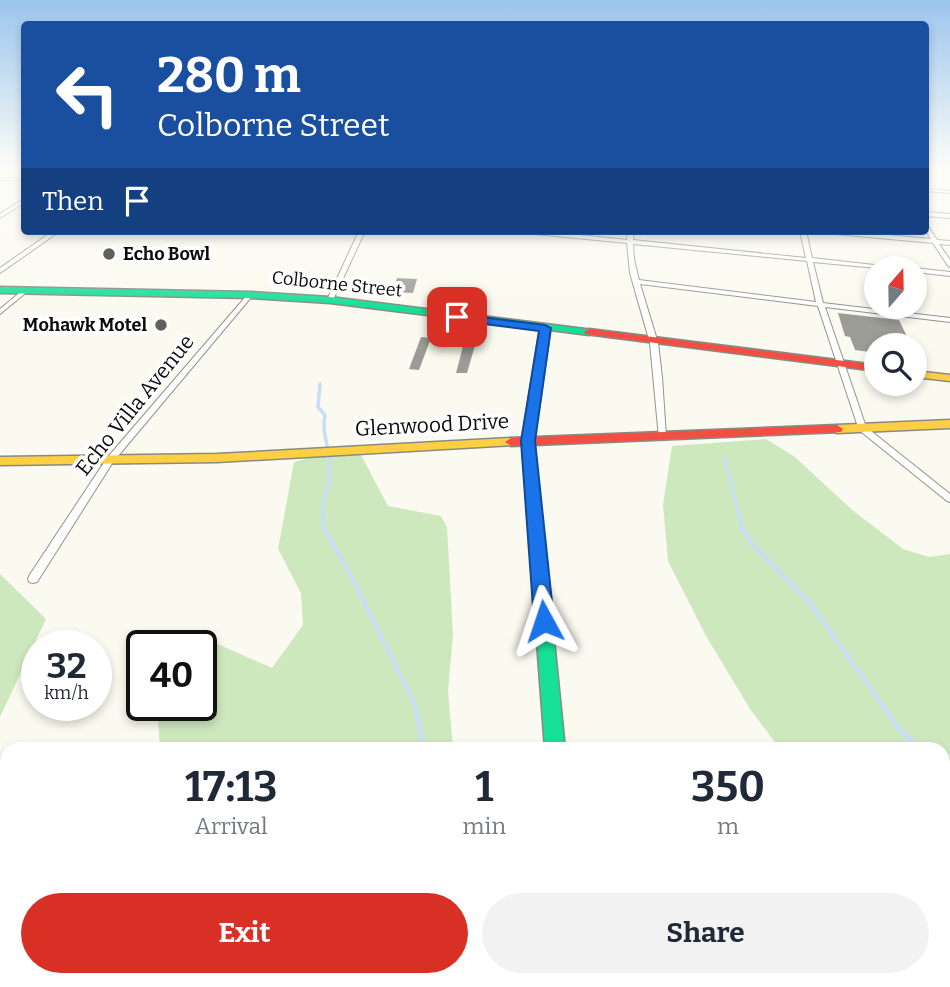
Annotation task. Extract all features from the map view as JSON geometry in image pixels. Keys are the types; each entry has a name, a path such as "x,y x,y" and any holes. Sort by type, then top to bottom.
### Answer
{"street":[{"path":"929,232 950,265"},
{"path":"0,271 51,235"},
{"path":"330,300 360,235"},
{"path":"563,235 864,265"},
{"path":"630,235 629,242 637,282 653,342 662,436"},
{"path":"804,235 820,303 862,428 950,499"},
{"path":"865,235 950,243"},
{"path":"928,271 950,274"},
{"path":"637,282 950,320"},
{"name":"Colborne Street","path":"0,290 250,295 330,300 864,366"},
{"path":"0,312 25,291"},
{"name":"Echo Villa Avenue","path":"33,579 110,460 250,295"},
{"path":"545,328 528,441 554,742"},
{"path":"927,375 950,378"},
{"name":"Glenwood Drive","path":"0,461 217,458 528,441 950,424"}],"green space":[{"path":"766,439 795,457 851,509 903,549 929,557 950,554 950,742 775,742 750,709 706,636 668,561 663,505 672,446"},
{"path":"327,453 360,453 388,506 441,516 447,527 453,635 448,691 452,742 160,742 158,721 217,721 217,644 272,668 303,625 301,593 278,549 294,462"},
{"path":"0,574 46,619 41,630 21,630 21,672 0,717"}],"building":[{"path":"397,278 417,279 413,293 393,292"},
{"path":"838,313 864,316 864,319 899,320 905,333 864,333 864,351 855,350 850,337 845,336"},
{"path":"466,335 478,335 467,373 456,373"},
{"path":"421,337 431,338 419,370 409,369"}],"waterway":[{"path":"320,384 318,407 325,415 324,429 330,462 323,504 324,528"},
{"path":"725,459 742,528"},
{"path":"323,527 354,581 415,705 419,727"},
{"path":"741,527 751,543 810,603 898,727"},
{"path":"419,726 422,742"},
{"path":"896,726 913,742"}],"traffic: fast":[{"path":"0,290 250,295 330,300 589,332"},
{"path":"545,328 528,441 554,742"}],"traffic: slow":[{"path":"927,375 950,378"},
{"path":"837,429 950,424"},
{"path":"0,461 217,458 511,442"}],"traffic: jam":[{"path":"589,332 864,366"},
{"path":"511,442 837,429"}],"place":[{"name":"Echo Bowl","path":"109,254"},
{"name":"Mohawk Motel","path":"161,325"}],"route":[{"path":"457,317 545,328 528,441 544,621"}]}
